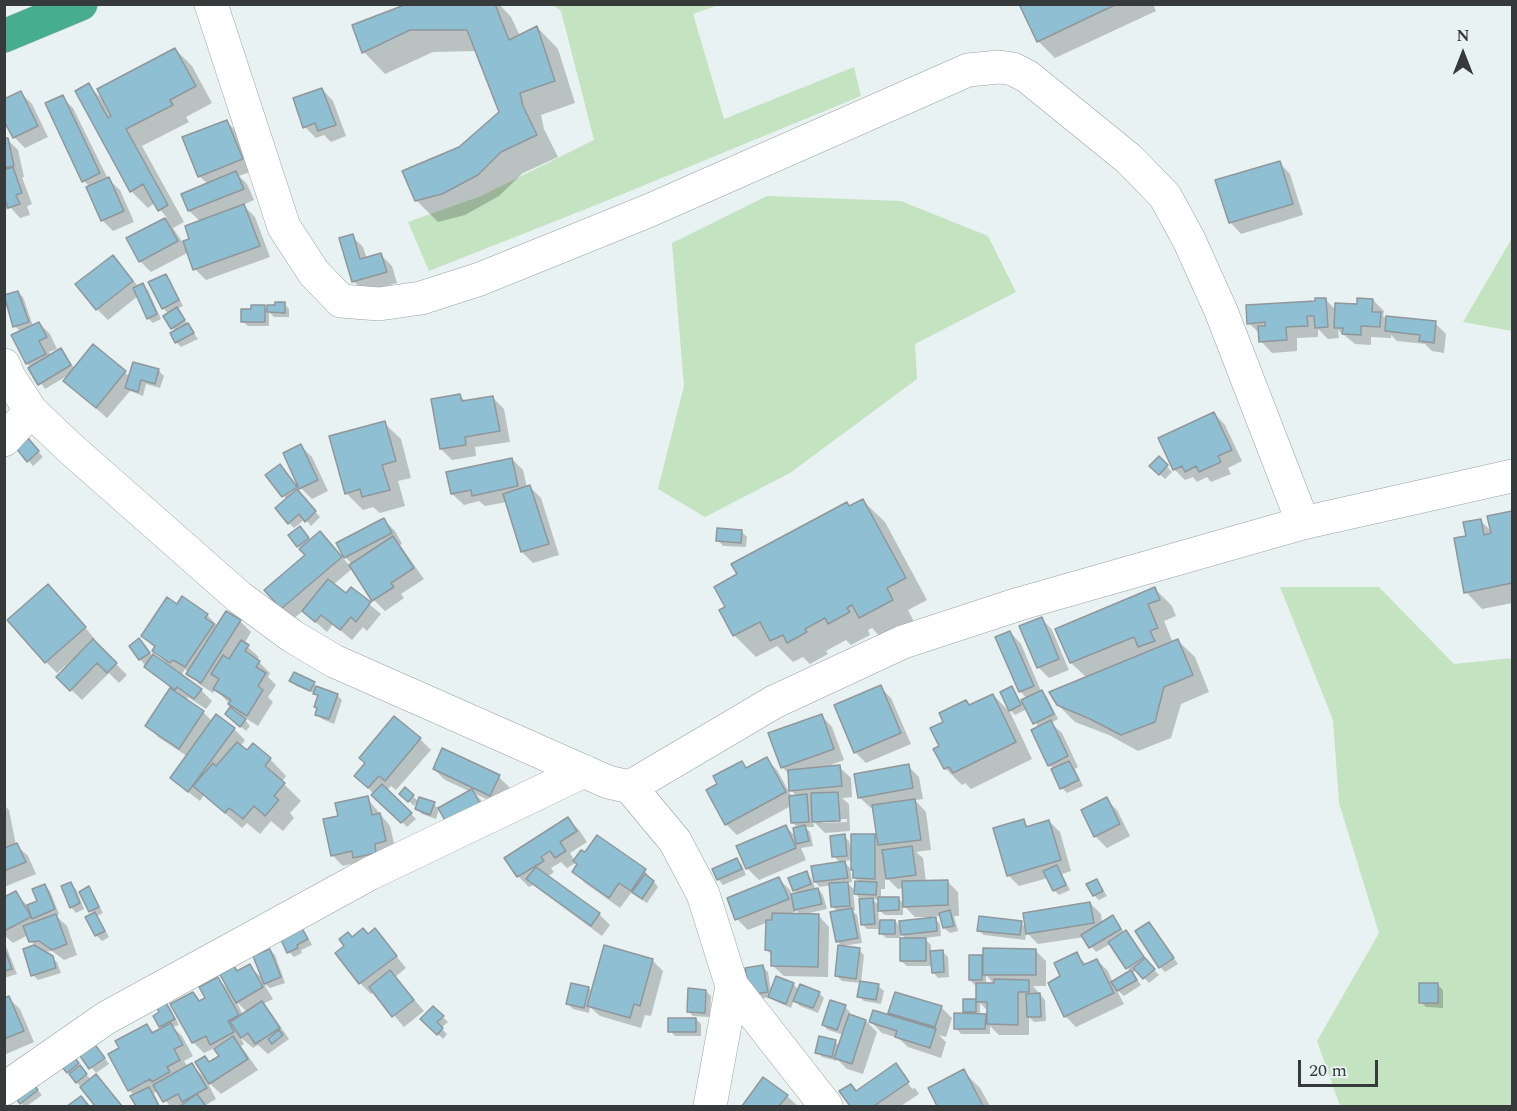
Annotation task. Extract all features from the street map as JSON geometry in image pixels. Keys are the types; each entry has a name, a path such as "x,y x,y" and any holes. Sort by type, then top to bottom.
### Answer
{"highway":[{"path":"4,36 81,4"}],"street":[{"path":"212,4 284,227 314,273 341,301 379,304 421,298 480,279 648,211 968,70 999,67 1013,69 1028,77 1129,159 1165,196 1189,240 1221,311 1303,523"},
{"path":"4,365 31,411 70,448 239,597 292,636 334,661 608,782 630,787 675,841 703,894 732,986 826,1107"},
{"path":"4,440 31,411"},
{"path":"630,787 774,702 903,642 1019,604 1303,523 1512,476"},
{"path":"4,1089 116,1013 369,874 584,771"},
{"path":"710,1107 732,986"}],"green space":[{"path":"553,5 719,5 693,14 724,119 854,67 861,96 429,271 408,222 481,196 594,140 561,11"},
{"path":"767,196 901,201 988,236 1016,292 915,344 917,379 790,473 705,517 658,489 684,386 672,243"},
{"path":"1512,238 1512,331 1463,322"},
{"path":"1280,587 1379,587 1454,664 1512,658 1512,1106 1340,1106 1317,1041 1379,933 1339,803 1333,720"}],"building":[{"path":"407,4 495,4 509,40 537,26 555,81 520,93 523,106 537,135 501,152 478,175 442,194 415,201 402,171 459,147 499,112 467,30 410,30 362,53 352,25"},
{"path":"1019,4 1117,4 1037,42"},
{"path":"175,48 196,86 170,100 173,105 126,129 168,205 158,211 143,184 130,192 75,91 89,83 108,118 111,116 97,89"},
{"path":"322,88 336,125 318,131 315,123 303,128 293,98"},
{"path":"21,91 38,126 13,138 4,121 4,99"},
{"path":"63,95 100,173 82,182 45,103"},
{"path":"227,120 243,159 198,177 182,137"},
{"path":"4,138 8,138 14,166 4,168"},
{"path":"1280,161 1293,204 1229,223 1215,180"},
{"path":"13,167 22,193 16,195 20,204 8,208 4,197 4,170"},
{"path":"236,171 244,189 188,211 181,194"},
{"path":"109,177 124,211 101,221 86,187"},
{"path":"244,204 260,246 193,270 183,241 189,239 185,226"},
{"path":"165,218 178,241 139,262 126,238"},
{"path":"353,234 360,259 381,253 387,272 352,282 339,238"},
{"path":"113,255 133,281 96,310 75,284"},
{"path":"166,274 179,300 162,309 148,282"},
{"path":"143,283 157,314 147,319 133,288"},
{"path":"18,291 29,322 13,327 4,295"},
{"path":"1315,298 1326,298 1328,327 1315,328 1314,316 1307,316 1308,326 1286,327 1287,340 1259,342 1258,326 1265,326 1265,322 1247,324 1246,305 1315,301"},
{"path":"1357,298 1373,299 1372,312 1381,312 1380,327 1361,326 1361,335 1342,334 1343,328 1334,328 1335,303 1357,304"},
{"path":"275,302 285,302 285,313 267,312 267,305 275,305"},
{"path":"251,305 265,305 265,322 241,322 241,309 251,309"},
{"path":"177,307 185,320 171,329 163,316"},
{"path":"1386,316 1436,321 1434,343 1419,341 1420,335 1385,331"},
{"path":"39,322 47,337 39,341 46,354 26,364 11,335"},
{"path":"188,323 194,333 175,343 170,333"},
{"path":"93,344 126,371 96,408 63,381"},
{"path":"61,348 71,365 38,385 28,368"},
{"path":"133,362 159,369 155,384 141,380 138,392 125,388"},
{"path":"460,394 462,401 493,396 500,431 465,437 466,445 440,449 431,399"},
{"path":"1214,412 1232,450 1218,456 1221,462 1199,472 1196,466 1185,472 1182,466 1173,470 1158,438"},
{"path":"385,421 396,461 382,465 390,490 362,497 360,489 345,494 329,436"},
{"path":"28,438 39,451 27,462 16,448"},
{"path":"301,444 318,480 299,489 283,453"},
{"path":"1159,456 1168,465 1159,475 1149,466"},
{"path":"512,458 518,486 472,496 471,490 451,494 446,472"},
{"path":"280,464 297,487 282,497 265,475"},
{"path":"530,485 549,544 521,552 503,494"},
{"path":"297,489 316,511 305,522 299,514 288,524 275,508"},
{"path":"863,499 906,578 887,588 893,600 859,618 852,605 847,608 850,612 828,624 825,618 805,629 807,632 787,643 783,635 770,641 760,622 733,636 719,610 725,607 714,587 737,574 731,564 847,502 849,506"},
{"path":"1512,511 1512,583 1464,593 1454,538 1466,536 1463,522 1481,519 1484,535 1491,533 1487,516"},
{"path":"384,518 392,533 344,558 336,543"},
{"path":"300,526 309,538 297,547 288,535"},
{"path":"717,528 742,530 741,543 716,541"},
{"path":"320,531 342,557 281,609 264,590 305,555 299,549"},
{"path":"393,536 414,568 391,583 394,587 372,601 349,565"},
{"path":"328,579 346,593 351,587 371,602 356,622 351,617 340,630 321,615 315,622 302,611"},
{"path":"48,584 86,627 45,663 7,620"},
{"path":"1155,587 1160,600 1148,604 1158,628 1150,631 1155,641 1138,647 1134,637 1070,663 1055,629"},
{"path":"182,596 208,614 205,618 214,624 185,667 173,660 170,663 152,651 155,646 141,636 167,597 177,604"},
{"path":"226,611 241,620 201,683 186,674"},
{"path":"1042,617 1059,659 1037,668 1019,626"},
{"path":"1010,631 1034,686 1019,692 995,637"},
{"path":"139,638 150,653 139,660 129,646"},
{"path":"93,639 117,663 107,673 97,663 70,691 56,677"},
{"path":"1178,639 1193,675 1164,687 1155,722 1121,735 1057,705 1049,692"},
{"path":"241,640 249,645 245,651 260,661 256,667 266,673 258,686 263,690 247,716 228,704 231,700 213,689 219,679 211,674 223,655 229,659"},
{"path":"153,654 202,689 194,699 177,687 175,690 144,667"},
{"path":"294,672 315,682 310,691 289,681"},
{"path":"881,685 901,733 854,753 834,705"},
{"path":"316,686 338,694 329,719 315,715 317,708 314,707 318,695 313,694"},
{"path":"1012,686 1021,705 1009,711 1000,692"},
{"path":"170,688 204,711 179,749 145,726"},
{"path":"1042,690 1054,714 1033,724 1021,700"},
{"path":"993,694 1016,742 953,773 949,767 944,769 933,749 939,746 930,728 943,722 939,713 966,700 969,705"},
{"path":"230,707 246,719 240,727 225,714"},
{"path":"216,714 235,728 188,792 170,778"},
{"path":"822,714 834,749 781,768 768,733"},
{"path":"394,716 421,738 385,781 379,776 368,788 354,776 365,763 359,758"},
{"path":"1051,720 1068,756 1048,766 1031,730"},
{"path":"237,742 247,750 253,743 271,758 265,766 285,783 274,796 279,800 265,816 254,806 243,819 229,808 225,813 193,786 213,763 216,766"},
{"path":"442,748 500,775 490,796 433,769"},
{"path":"767,757 786,792 725,825 706,790 717,784 713,776 742,761 746,768"},
{"path":"1069,761 1079,780 1060,789 1051,769"},
{"path":"909,764 913,788 858,798 854,774"},
{"path":"840,765 842,786 789,791 788,770"},
{"path":"382,784 412,813 401,823 371,795"},
{"path":"405,787 414,795 408,802 399,794"},
{"path":"472,789 482,807 448,826 438,808"},
{"path":"838,792 840,821 812,822 811,793"},
{"path":"807,794 809,822 791,823 789,796"},
{"path":"368,796 372,815 380,813 386,841 375,844 376,853 353,858 352,851 331,856 323,819 338,816 335,803"},
{"path":"419,797 435,802 430,815 415,809"},
{"path":"1107,797 1120,824 1094,837 1081,810"},
{"path":"915,799 921,840 878,845 872,805"},
{"path":"568,817 577,831 560,842 566,851 555,858 550,851 541,857 544,861 517,877 504,858"},
{"path":"1024,819 1026,827 1049,820 1061,860 1007,876 993,828"},
{"path":"786,825 796,848 746,869 736,846"},
{"path":"805,825 809,841 796,844 793,828"},
{"path":"845,834 847,856 832,857 830,836"},
{"path":"851,834 875,834 875,879 853,878"},
{"path":"597,835 646,869 631,891 619,883 609,898 572,872 577,864 573,861 581,850 585,852"},
{"path":"17,843 26,862 4,871 4,848"},
{"path":"912,846 916,875 886,879 882,850"},
{"path":"737,858 742,869 717,880 712,869"},
{"path":"845,861 848,878 814,882 811,866"},
{"path":"1057,865 1066,885 1053,891 1043,871"},
{"path":"536,867 600,913 591,926 526,879"},
{"path":"807,871 811,884 793,891 788,878"},
{"path":"645,874 654,881 642,899 632,892"},
{"path":"779,877 789,899 735,920 727,898"},
{"path":"1097,879 1103,891 1093,896 1086,884"},
{"path":"948,880 948,905 903,907 902,881"},
{"path":"855,881 877,882 876,895 854,894"},
{"path":"71,882 80,903 70,908 61,886"},
{"path":"848,882 850,906 831,907 829,883"},
{"path":"45,884 55,909 32,919 27,905 37,901 32,889"},
{"path":"89,886 99,907 89,912 79,892"},
{"path":"818,888 822,904 794,910 791,894"},
{"path":"16,891 31,917 4,931 4,897"},
{"path":"878,897 899,897 899,910 878,911"},
{"path":"873,898 875,924 861,925 859,899"},
{"path":"1090,902 1094,923 1026,934 1023,913"},
{"path":"852,908 858,938 836,942 830,912"},
{"path":"950,910 954,926 943,928 939,913"},
{"path":"95,912 105,931 95,936 85,917"},
{"path":"772,913 819,914 818,967 771,966 771,951 765,950 766,920 772,920"},
{"path":"56,914 67,944 52,950 39,941 29,942 23,926"},
{"path":"1113,915 1121,929 1089,948 1081,935"},
{"path":"979,916 1022,921 1020,935 977,931"},
{"path":"936,917 937,931 901,935 899,921"},
{"path":"880,920 895,920 895,934 879,934"},
{"path":"1149,922 1174,958 1159,968 1135,931"},
{"path":"299,923 308,939 297,945 298,948 287,953 278,933"},
{"path":"363,928 368,934 375,928 397,956 359,984 335,953 344,946 339,939 348,932 352,937"},
{"path":"1126,930 1144,957 1126,969 1108,942"},
{"path":"900,938 926,938 926,961 900,961"},
{"path":"34,945 53,956 56,968 31,976 23,949"},
{"path":"604,945 653,959 640,1006 634,1004 630,1018 587,1006"},
{"path":"838,945 860,948 856,979 835,976"},
{"path":"4,947 12,969 4,971"},
{"path":"983,948 1036,949 1036,975 983,975"},
{"path":"270,949 281,977 264,984 253,956"},
{"path":"943,950 944,972 932,973 930,951"},
{"path":"1077,952 1083,965 1097,959 1114,993 1064,1017 1048,983 1060,976 1054,963"},
{"path":"969,955 982,955 982,980 969,980"},
{"path":"1145,958 1155,969 1143,979 1133,968"},
{"path":"250,964 263,987 236,1003 220,975 234,966 237,971"},
{"path":"763,965 768,992 750,995 745,968"},
{"path":"390,970 414,1000 392,1017 369,987"},
{"path":"1131,970 1137,980 1117,991 1111,982"},
{"path":"776,976 794,983 786,1004 768,997"},
{"path":"218,977 239,1015 228,1021 234,1032 210,1045 206,1036 192,1043 170,1004 193,992 199,1001 205,998 199,987"},
{"path":"994,979 1029,980 1029,992 1018,992 1018,1025 987,1024 987,1002 976,1002 976,983 994,983"},
{"path":"860,981 879,984 876,1000 857,997"},
{"path":"571,983 589,987 584,1008 566,1004"},
{"path":"1419,983 1438,983 1438,1003 1419,1003"},
{"path":"800,984 820,992 813,1008 793,1001"},
{"path":"688,988 706,990 705,1013 687,1012"},
{"path":"895,992 942,1006 935,1027 888,1013"},
{"path":"1040,993 1041,1017 1027,1017 1026,994"},
{"path":"9,996 24,1031 4,1039 4,998"},
{"path":"963,999 976,999 976,1012 963,1012"},
{"path":"830,1000 846,1005 837,1030 822,1025"},
{"path":"165,1001 175,1019 159,1027 153,1016 159,1012 155,1005"},
{"path":"262,1001 280,1028 255,1044 248,1033 241,1038 230,1022"},
{"path":"433,1006 444,1016 437,1022 443,1028 437,1035 420,1019"},
{"path":"873,1010 936,1029 930,1048 895,1037 897,1031 869,1022"},
{"path":"954,1013 986,1014 985,1029 954,1029"},
{"path":"849,1014 866,1020 852,1064 834,1058"},
{"path":"668,1018 696,1018 696,1032 668,1032"},
{"path":"171,1023 183,1045 174,1049 180,1060 167,1067 170,1072 152,1082 150,1079 128,1091 108,1054 119,1048 115,1041 147,1024 152,1033"},
{"path":"279,1030 283,1035 272,1044 268,1039"},
{"path":"233,1036 248,1059 209,1084 195,1062 205,1056 209,1062 219,1056 214,1049"},
{"path":"819,1036 836,1040 832,1057 815,1053"},
{"path":"93,1042 105,1058 89,1069 78,1053"},
{"path":"68,1050 79,1063 67,1073 56,1060"},
{"path":"192,1063 207,1088 182,1102 178,1094 163,1102 153,1085"},
{"path":"896,1063 909,1082 874,1106 850,1106 839,1091 851,1084 856,1091"},
{"path":"80,1065 87,1074 76,1083 69,1074"},
{"path":"964,1069 983,1106 937,1106 928,1088"},
{"path":"96,1074 122,1106 95,1106 80,1087"},
{"path":"763,1077 788,1095 779,1106 742,1106"},
{"path":"33,1083 38,1090 20,1104 15,1097"},
{"path":"149,1087 159,1106 136,1106 130,1096"},
{"path":"197,1094 206,1106 180,1106"},
{"path":"81,1096 89,1106 67,1106"}]}
